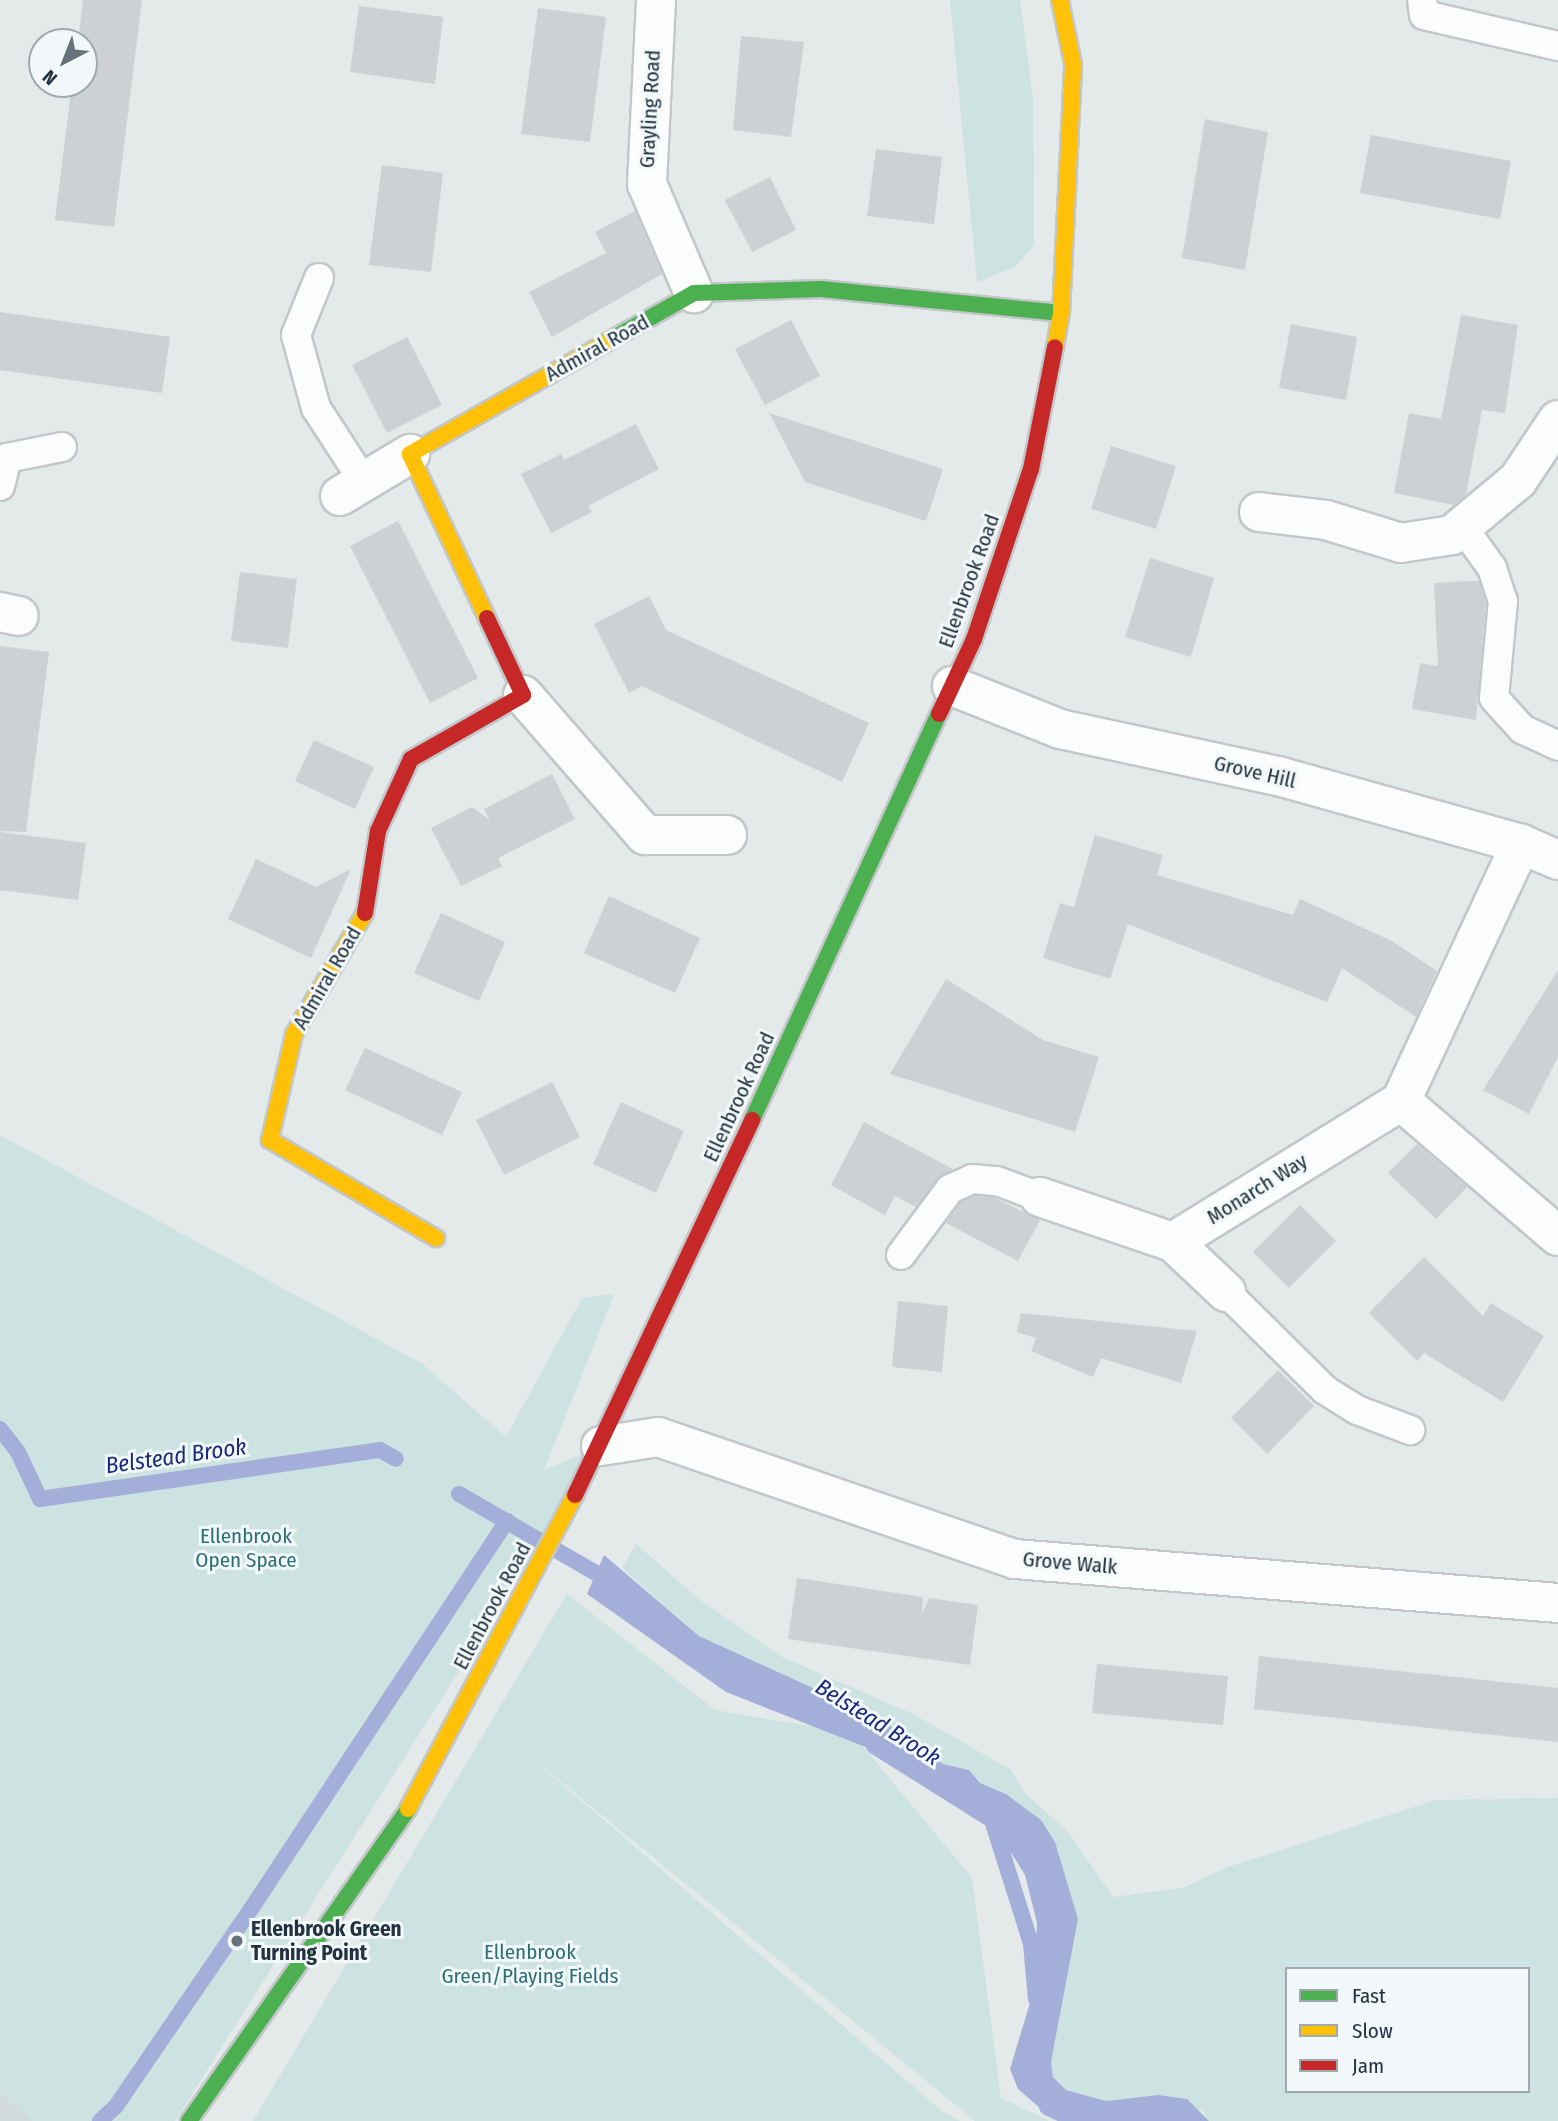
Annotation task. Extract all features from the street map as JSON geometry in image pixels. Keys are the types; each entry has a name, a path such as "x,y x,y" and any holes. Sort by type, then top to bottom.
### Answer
{"street":[{"name":"Grayling Road","path":"656,0 647,184 694,293"},
{"name":"Ellenbrook Road","path":"189,2121 401,1822 529,1583 601,1446 974,639 1031,469 1061,313 1073,64 1060,0"},
{"name":"Admiral Road","path":"410,454 694,293 821,289 1061,313"},
{"path":"1259,512 1326,520 1401,543 1452,535 1518,480 1558,421"},
{"path":"351,489 410,454 523,695 645,835 727,835"},
{"name":"Grove Hill","path":"952,686 1060,729 1278,776 1521,845 1558,860"},
{"name":"Admiral Road","path":"436,1238 270,1140 294,1034 368,908 378,831 411,759 523,695"},
{"path":"1521,845 1401,1101 1555,1228"},
{"name":"Monarch Way","path":"1173,1242 1401,1101"},
{"path":"1040,1196 1173,1242 1226,1292"},
{"name":"Grove Walk","path":"601,1446 658,1437 1015,1559 1558,1603"}],"lane":[{"path":"1422,0 1424,15 1558,46"},
{"path":"319,278 296,335 316,408 351,489"},
{"path":"0,485 7,458 62,447"},
{"path":"1462,526 1492,568 1503,601 1494,698 1522,729 1558,746"},
{"path":"901,1255 950,1189 972,1180 997,1181 1040,1196"},
{"path":"1226,1292 1325,1390 1357,1410 1410,1430"}],"shaded area":[{"path":"0,2093 33,2121 0,2121"}],"green space":[{"path":"950,0 1020,0 1033,98 1034,245 1015,267 977,282"},
{"name":"Ellenbrook Open Space","path":"0,1135 421,1363 506,1437 582,1298 614,1294 544,1470 601,1446 175,2121 33,2121 0,2093"},
{"path":"636,1544 699,1599 782,1657 913,1714 1011,1770 1024,1792 1068,1832 1113,1897 1182,1888 1228,1867 1436,1800 1558,1798 1558,2121 1209,2121 1203,2111 1158,2095 1106,2101 1066,2090 1053,2077 1051,2062 1078,1919 1006,1794 980,1783 969,1770 943,1764 881,1719 699,1636 622,1568"},
{"name":"Ellenbrook Green/Playing Fields","path":"567,1594 715,1710 852,1733 972,1878 1001,2098 1049,2121 975,2121 526,1753 943,2112 960,2121 253,2121"}],"water":[{"path":"604,1555 699,1636 881,1719 943,1764 969,1770 980,1783 1006,1794 1041,1820 1055,1842 1078,1919 1051,2062 1053,2077 1066,2090 1106,2101 1158,2095 1187,2099 1209,2121 1080,2121 1040,2108 1018,2089 1010,2069 1033,1993 1037,1923 1025,1875 1000,1835 974,1809 911,1765 726,1692 587,1594"}],"building":[{"path":"83,0 142,0 114,227 55,220 70,98 98,98 98,28 80,28"},
{"path":"359,6 443,17 435,84 350,72"},
{"path":"538,8 606,17 590,142 521,134"},
{"path":"741,36 804,42 791,137 733,130"},
{"path":"1205,119 1268,132 1245,270 1182,258"},
{"path":"1371,135 1511,161 1500,219 1360,193"},
{"path":"876,149 942,157 934,224 867,216"},
{"path":"382,165 443,173 431,272 369,265"},
{"path":"770,177 796,230 752,252 725,200"},
{"path":"635,211 662,274 552,337 529,292 606,253 595,232"},
{"path":"0,312 170,337 162,393 0,370"},
{"path":"1461,315 1518,325 1505,413 1482,410 1466,495 1454,505 1394,493 1409,413 1441,419"},
{"path":"791,320 820,376 765,405 735,349"},
{"path":"1291,324 1357,337 1346,400 1279,388"},
{"path":"407,337 442,405 387,433 352,365"},
{"path":"769,413 943,469 926,521 805,482"},
{"path":"636,424 659,469 588,506 592,512 551,533 521,474 561,454 564,460"},
{"path":"1111,446 1176,466 1156,529 1091,509"},
{"path":"398,521 478,678 430,703 350,546"},
{"path":"1150,558 1214,578 1191,657 1125,637"},
{"path":"240,572 297,579 288,648 231,641"},
{"path":"1479,581 1486,603 1476,720 1412,709 1420,663 1438,666 1434,583"},
{"path":"649,596 666,630 869,723 842,782 642,686 629,693 594,624"},
{"path":"0,646 49,652 26,832 0,831"},
{"path":"314,740 374,767 355,809 295,781"},
{"path":"552,774 575,819 498,858 502,866 461,886 431,828 472,807 490,820 484,809"},
{"path":"0,832 86,843 78,900 0,890"},
{"path":"1095,835 1163,855 1157,875 1293,915 1300,899 1392,941 1437,971 1416,1017 1342,968 1327,1002 1128,924 1110,979 1043,958 1060,903 1074,907"},
{"path":"256,859 316,887 351,869 311,958 228,919"},
{"path":"609,896 700,938 675,993 584,953"},
{"path":"441,913 505,942 479,1001 414,973"},
{"path":"1558,970 1558,1057 1529,1114 1483,1090"},
{"path":"946,979 1043,1040 1099,1057 1075,1132 890,1074"},
{"path":"365,1048 462,1092 442,1135 345,1090"},
{"path":"552,1082 580,1137 504,1175 476,1120"},
{"path":"621,1102 684,1131 656,1193 593,1164"},
{"path":"864,1122 953,1169 937,1179 916,1207 895,1196 885,1215 831,1185"},
{"path":"1417,1144 1467,1187 1436,1219 1388,1173"},
{"path":"975,1196 993,1197 1040,1220 1018,1261 946,1223 961,1202"},
{"path":"1300,1205 1336,1241 1289,1288 1253,1252"},
{"path":"1424,1257 1483,1316 1491,1303 1544,1336 1503,1402 1424,1353 1417,1361 1369,1313"},
{"path":"898,1301 948,1306 942,1372 892,1367"},
{"path":"1021,1313 1197,1331 1181,1383 1101,1358 1093,1377 1031,1351 1036,1338 1017,1332"},
{"path":"1278,1370 1314,1406 1267,1454 1231,1418"},
{"path":"797,1578 923,1597 922,1614 929,1598 978,1605 970,1665 788,1639"},
{"path":"1259,1656 1558,1688 1558,1742 1254,1709"},
{"path":"1097,1664 1228,1676 1223,1725 1092,1713"}],"waterway":[{"name":"Belstead Brook","path":"0,1429 18,1452 40,1499 380,1450 396,1459"},
{"name":"Belstead Brook","path":"459,1494 615,1584"},
{"path":"100,2121 116,2106 251,1909 507,1521"},
{"name":"Belstead Brook","path":"874,1746 992,1820 1031,1944 1036,1999"},
{"name":"Belstead Brook","path":"1047,2107 1076,2121"}],"traffic: fast":[{"path":"607,342 694,293 821,289 1061,313"},
{"path":"752,1120 939,714"},
{"path":"189,2121 408,1809"}],"traffic: slow":[{"path":"1055,347 1061,313 1073,64 1060,0"},
{"path":"487,618 410,454 607,342"},
{"path":"365,913 294,1034 270,1140 436,1238"},
{"path":"408,1809 575,1495"}],"traffic: jam":[{"path":"939,714 974,639 1031,469 1055,347"},
{"path":"365,913 378,831 411,759 523,695 487,618"},
{"path":"575,1495 752,1120"}],"place":[{"name":"Ellenbrook Green Turning Point","path":"237,1941"}]}
